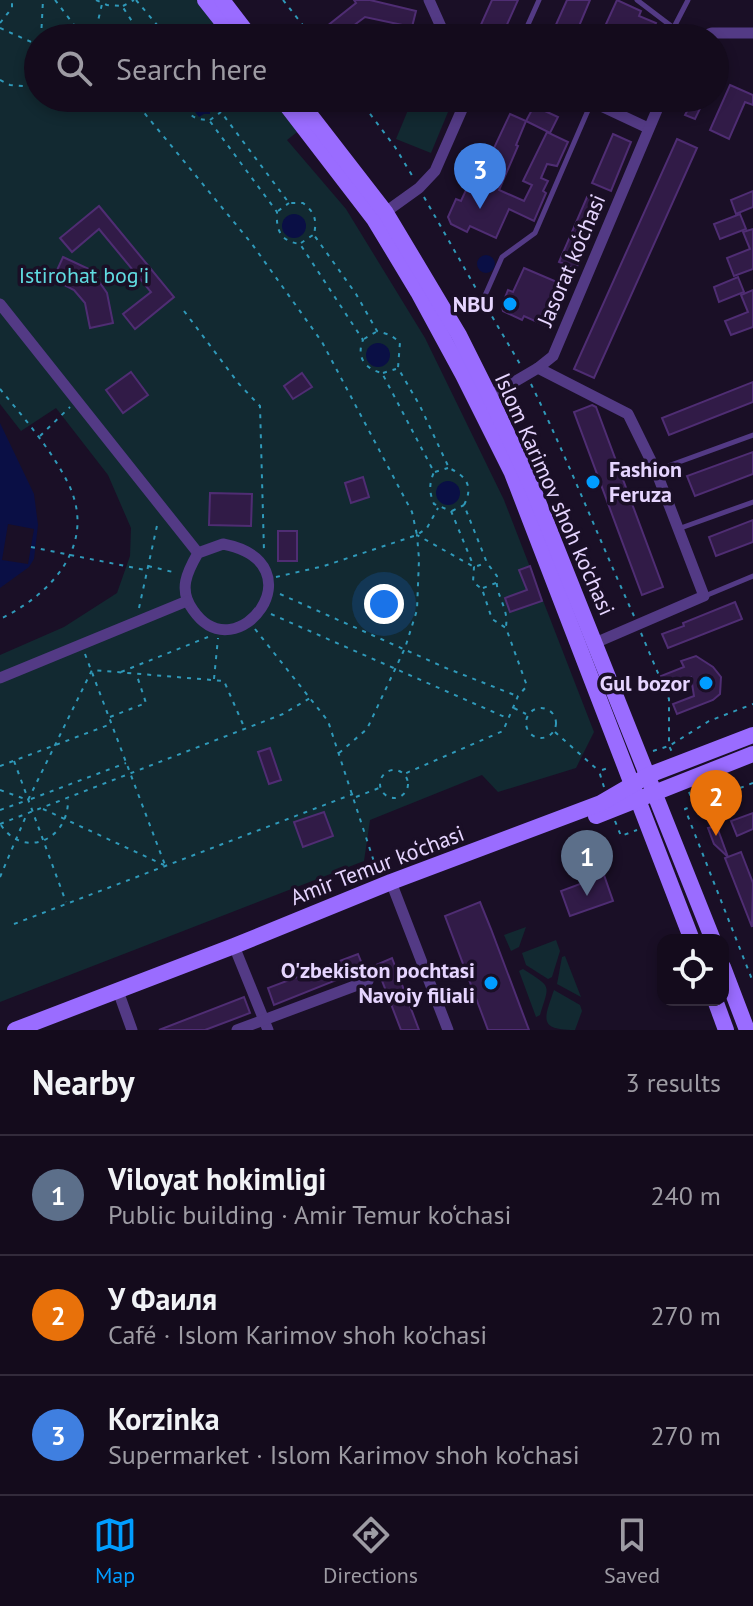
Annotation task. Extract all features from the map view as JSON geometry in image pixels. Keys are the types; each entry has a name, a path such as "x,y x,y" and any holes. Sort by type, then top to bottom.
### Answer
{"main road":[{"path":"205,0 224,24"},
{"path":"222,0 240,24"},
{"name":"Islom Karimov shoh ko'chasi","path":"293,112 380,216"},
{"name":"Islom Karimov shoh ko'chasi","path":"307,112 459,335 690,934"},
{"name":"Islom Karimov shoh ko'chasi","path":"484,400 533,489 711,934"},
{"name":"Amir Temur ko‘chasi","path":"652,783 678,764 753,735"},
{"name":"Amir Temur ko‘chasi","path":"15,1030 120,996 652,783 753,754"},
{"path":"729,983 747,1030"},
{"name":"Amir Temur ko‘chasi","path":"46,1030 120,996"},
{"path":"717,1006 726,1030"}],"street":[{"path":"429,0 440,24"},
{"path":"729,33 753,33"},
{"path":"380,216 419,188 435,171 461,112"},
{"path":"615,112 648,128"},
{"name":"Jasorat ko‘chasi","path":"484,400 553,356 655,112"},
{"path":"0,304 198,553"},
{"path":"538,368 628,414 656,471 704,596 595,643"},
{"path":"223,544 239,547 254,556 267,579 262,609 250,622 232,629 219,629 204,623 187,601 185,576 198,553 223,544"},
{"path":"0,678 187,601"},
{"path":"389,886 448,1030"},
{"path":"236,951 266,1025"},
{"path":"237,1030 266,1025 368,981"},
{"path":"120,996 132,1030"}],"lane":[{"path":"528,24 539,0"},
{"path":"637,0 667,24"},
{"path":"676,24 688,0"},
{"path":"469,310 483,300 502,257 535,233 583,112"},
{"path":"656,471 753,435"},
{"path":"678,529 753,502"},
{"path":"704,596 753,576"}],"path":[{"path":"0,23 12,8 12,0"},
{"path":"42,24 43,0"},
{"path":"55,0 73,24"},
{"path":"96,0 122,6 135,0 156,24"},
{"path":"283,0 302,24"},
{"path":"97,24 102,3"},
{"path":"122,6 134,24"},
{"path":"0,28 24,39"},
{"path":"0,80 10,85 24,86"},
{"path":"144,112 252,244 322,342 412,512 419,559 417,610 405,648 367,729 339,753"},
{"path":"188,112 197,120 209,120 221,112 289,203"},
{"path":"369,112 395,147 527,375 569,462 669,699 669,746 678,764"},
{"path":"209,120 277,212 276,225 281,237 300,244 314,235 317,222 314,212 303,203 289,203 277,212"},
{"path":"314,235 356,294 377,331 400,342 398,368 449,468"},
{"path":"300,244 363,340"},
{"path":"184,311 239,384 260,406 267,579"},
{"path":"377,331 363,340 360,348 365,365 382,373 434,472 430,482 434,504 451,511 474,567 473,582 482,589 492,619 506,628"},
{"path":"382,373 398,368"},
{"path":"0,389 39,438 68,484 76,507 77,533 70,555 50,588 0,619"},
{"path":"39,438 76,400"},
{"path":"434,472 449,468 462,474 469,484 469,497 464,505 451,511"},
{"path":"137,621 161,505"},
{"path":"404,774 503,731 518,696 527,686 506,628 508,615 496,583 497,576 487,563 464,505"},
{"path":"267,579 324,566 417,535 427,528 439,506"},
{"path":"417,535 474,567 487,563"},
{"path":"33,547 146,570"},
{"path":"147,565 185,576"},
{"path":"267,579 446,668 518,696"},
{"path":"482,589 496,583"},
{"path":"262,609 508,719"},
{"path":"250,622 328,721 389,886"},
{"path":"120,673 218,633 214,680"},
{"path":"80,644 165,866"},
{"path":"92,670 224,681 245,729"},
{"path":"28,800 92,670"},
{"path":"109,717 146,703 137,674"},
{"path":"68,798 66,819 57,834 43,841 16,838 6,833 0,824 283,714 310,698"},
{"path":"641,756 669,746 709,721 753,704"},
{"path":"513,708 528,714"},
{"path":"536,708 551,711 556,721 554,731 540,738 530,734 526,725 528,714 536,708"},
{"path":"0,766 112,724"},
{"path":"554,731 599,771 606,793"},
{"path":"14,761 66,904"},
{"path":"599,771 624,762"},
{"path":"0,810 126,763"},
{"path":"396,770 404,774 408,783 403,795 389,797 380,787 381,778 387,771 396,770"},
{"path":"753,783 685,809 753,982"},
{"path":"14,924 380,787"},
{"path":"0,790 28,800"},
{"path":"42,808 165,866"},
{"path":"0,877 27,814"},
{"path":"613,816 621,836 638,829"}],"green space":[{"name":"Istirohat bog'i","path":"0,0 201,0 219,24 24,24 24,112 288,112 301,129 287,140 346,209 425,338 504,500 594,732 576,768 498,792 482,775 370,820 364,861 0,1002 0,655 64,627 117,593 130,556 131,528 108,475 56,408 21,431 0,404"},
{"path":"407,112 448,112 431,153 396,139"},
{"path":"526,927 519,947 511,951 504,935"},
{"path":"556,940 560,951 552,977 548,979 526,965 522,953"},
{"path":"565,956 581,997 557,984 562,957"},
{"path":"523,969 546,987 540,1015 536,1017 519,971"},
{"path":"554,990 580,1005 582,1011 575,1030 549,1025 546,1015"}],"shaded area":[{"path":"294,214 305,221 306,226 299,237 294,238 283,231 282,226 289,215"},
{"path":"486,255 495,264 486,273 477,264"},
{"path":"378,343 389,350 390,355 383,366 378,367 367,360 366,355 373,344"},
{"path":"0,423 34,494 38,525 34,559 29,567 0,588"},
{"path":"448,481 459,488 460,493 453,504 448,505 437,498 436,493 443,482"}],"pier":[{"path":"8,524 34,529 28,564 2,560"}],"building":[{"path":"354,0 370,0 416,11 413,24 365,17 356,24 330,24 356,3"},
{"path":"492,0 518,0 507,24 481,24"},
{"path":"567,0 590,0 580,24 556,24"},
{"path":"617,0 641,11 639,16 656,23 656,24 606,24"},
{"path":"730,85 753,95 753,105 745,102 729,139 710,130 718,112 729,112"},
{"path":"531,112 547,112 558,117 550,133 526,121"},
{"path":"687,112 698,112 695,119 685,115"},
{"path":"510,114 526,121 499,190 524,201 532,185 523,181 547,132 568,142 557,166 547,164 541,178 548,181 543,191 546,193 534,221 509,209 496,238 470,226 467,232 451,224 448,217 456,199 461,201 472,177 479,180"},
{"path":"613,134 631,142 611,191 592,183"},
{"path":"677,139 697,148 594,378 574,369"},
{"path":"753,191 753,207 736,214 731,200"},
{"path":"587,197 604,205 576,269 559,262"},
{"path":"99,206 174,297 135,329 123,314 151,292 99,229 72,252 60,238"},
{"path":"740,214 746,229 720,239 714,224"},
{"path":"753,229 753,269 734,276 727,258 750,249 743,232"},
{"path":"63,257 91,270 107,293 113,323 90,328 85,303 74,290 53,279"},
{"path":"524,268 564,285 546,326 503,311 508,290 513,292"},
{"path":"738,277 744,292 719,302 714,287"},
{"path":"753,290 753,327 731,335 725,321 748,312 741,295"},
{"path":"131,372 148,395 123,413 106,390"},
{"path":"302,373 312,387 293,399 284,386"},
{"path":"753,382 753,402 669,435 662,418"},
{"path":"592,405 596,407 663,587 642,595 574,412"},
{"path":"753,452 753,474 695,496 687,476"},
{"path":"363,477 369,497 351,503 345,483"},
{"path":"210,493 252,494 251,526 209,525"},
{"path":"753,520 753,542 716,556 709,537"},
{"path":"278,531 297,531 297,561 278,561"},
{"path":"530,566 542,601 510,612 505,598 527,590 519,570"},
{"path":"735,602 742,619 668,648 662,634"},
{"name":"Gul bozor","path":"696,656 713,667 721,677 720,694 713,700 677,714 673,704 694,696 691,677 665,686 661,676 684,667 681,661"},
{"path":"270,748 281,780 269,784 258,752"},
{"path":"324,812 333,836 303,847 294,822"},
{"path":"753,813 753,829 737,836 731,821"},
{"path":"717,826 728,857 714,844 708,828"},
{"path":"741,852 753,883 752,927 725,858"},
{"path":"604,875 613,901 570,916 561,891"},
{"name":"O'zbekiston pochtasi Navoiy filiali","path":"480,902 529,1030 488,1030 445,916"},
{"path":"358,954 364,969 274,1005 268,988"},
{"path":"392,958 419,1030 401,1030 376,965"},
{"path":"244,997 250,1013 205,1030 159,1030"}],"place":[{"name":"Korzinka","path":"480,209"},
{"name":"NBU","path":"510,304"},
{"name":"Fashion Feruza","path":"593,482"},
{"name":"Gul bozor","path":"706,683"},
{"name":"У Фаиля","path":"716,836"},
{"name":"Viloyat hokimligi","path":"587,896"},
{"name":"O'zbekiston pochtasi Navoiy filiali","path":"491,983"}]}
